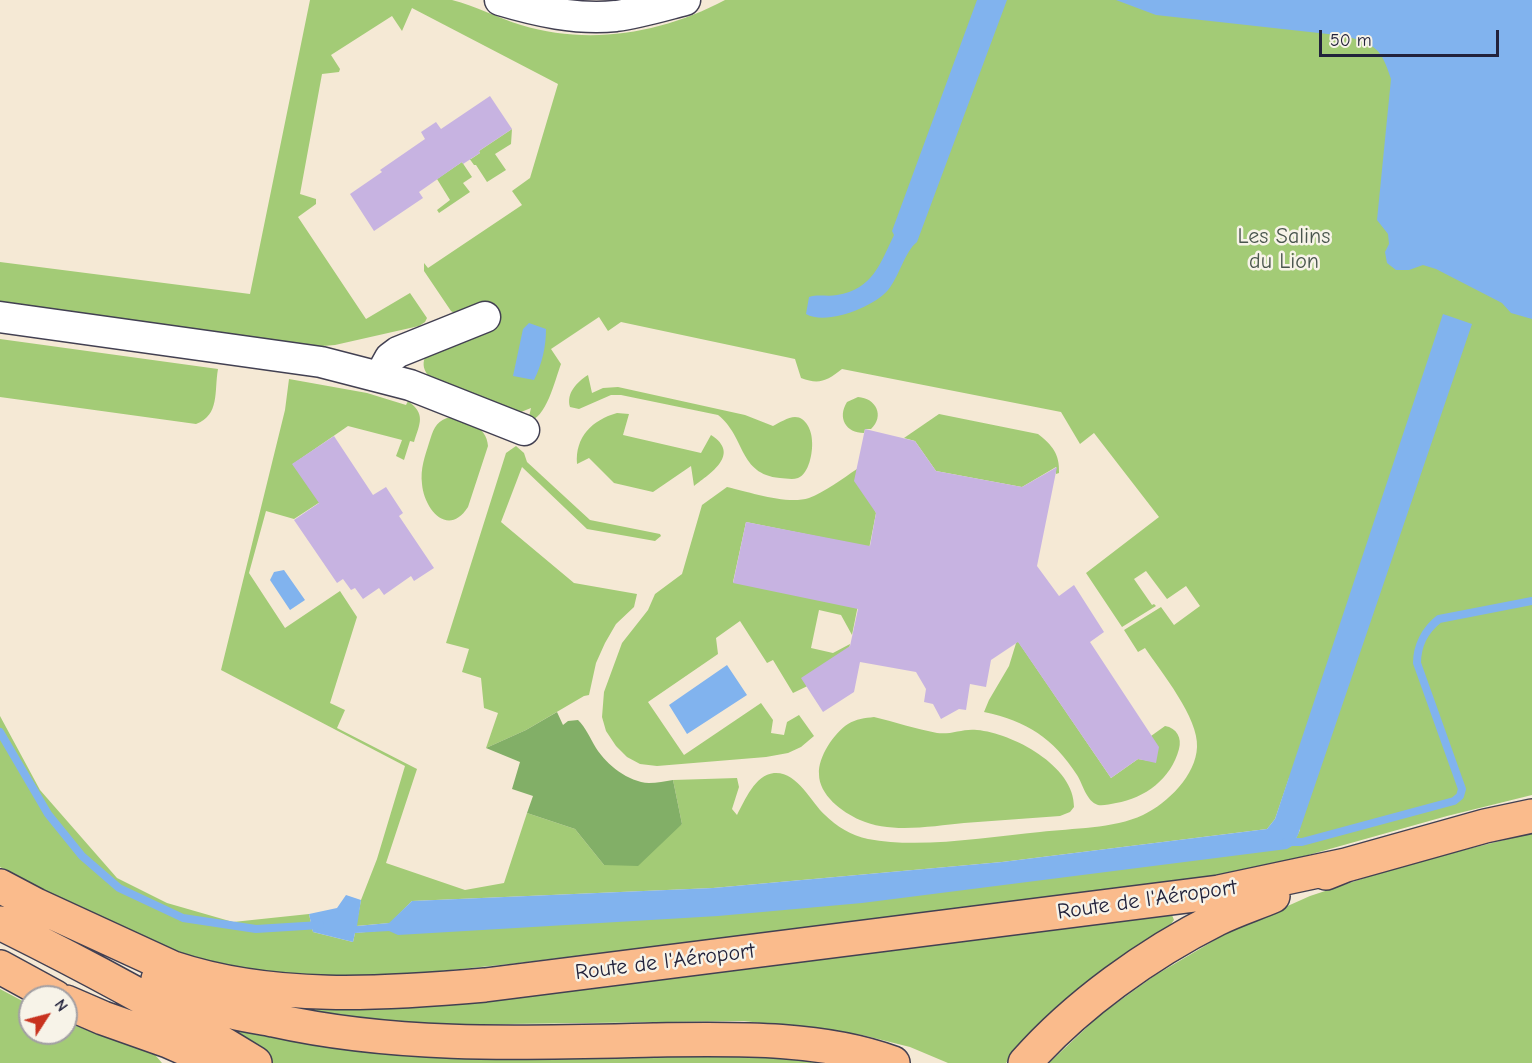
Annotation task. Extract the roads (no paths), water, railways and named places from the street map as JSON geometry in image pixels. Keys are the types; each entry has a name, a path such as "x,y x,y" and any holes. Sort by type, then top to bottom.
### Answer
{"main road":[{"path":"1025,1063 1060,1028 1101,993 1136,967 1218,919 1346,865 1485,826 1532,816"},
{"name":"Route de l'Aéroport","path":"0,886 173,969 196,976 274,988 375,992 485,985 1219,892 1346,865"},
{"path":"36,905 129,964 190,997 213,1007 315,1030 478,1043 777,1041 880,1058 893,1063"},
{"path":"0,923 102,974 255,1063"},
{"path":"0,967 34,985"},
{"path":"78,1007 168,1041 218,1063"}],"street":[{"path":"500,0 541,11 575,16 614,16 685,0"},
{"path":"0,317 321,362 410,385 524,430"},
{"path":"380,376 390,358 398,352 485,317"}],"water":[{"path":"977,0 1007,0 917,242 909,251 888,290 872,303 849,313 825,318 806,314 809,297 834,296 849,292 867,281 879,265 894,235 892,231"},
{"path":"1116,0 1532,0 1532,319 1511,313 1502,303 1436,269 1423,265 1409,270 1396,270 1387,263 1385,252 1389,244 1388,234 1377,220 1391,79 1384,60 1371,45 1346,36 1156,15"},
{"path":"1443,314 1472,324 1298,835 1292,846 1287,849 862,903 718,916 398,935 389,931 355,933 353,942 313,932 309,914 337,908 346,895 361,900 357,926 389,923 412,901 713,888 1002,862 1267,829 1275,819"},
{"path":"529,323 546,329 543,355 534,380 513,376 523,329"},
{"path":"284,570 305,600 290,610 270,580 274,572"},
{"path":"727,665 747,695 687,734 669,705"}],"waterway":[{"path":"1286,842 1302,842 1454,801 1460,796 1462,789 1417,663 1420,645 1426,633 1439,619 1532,601"},
{"path":"0,732 48,814 82,856 119,888 183,918 256,929 320,925"}],"park label":[{"name":"Les Salins du Lion","path":"1284,250"}]}
